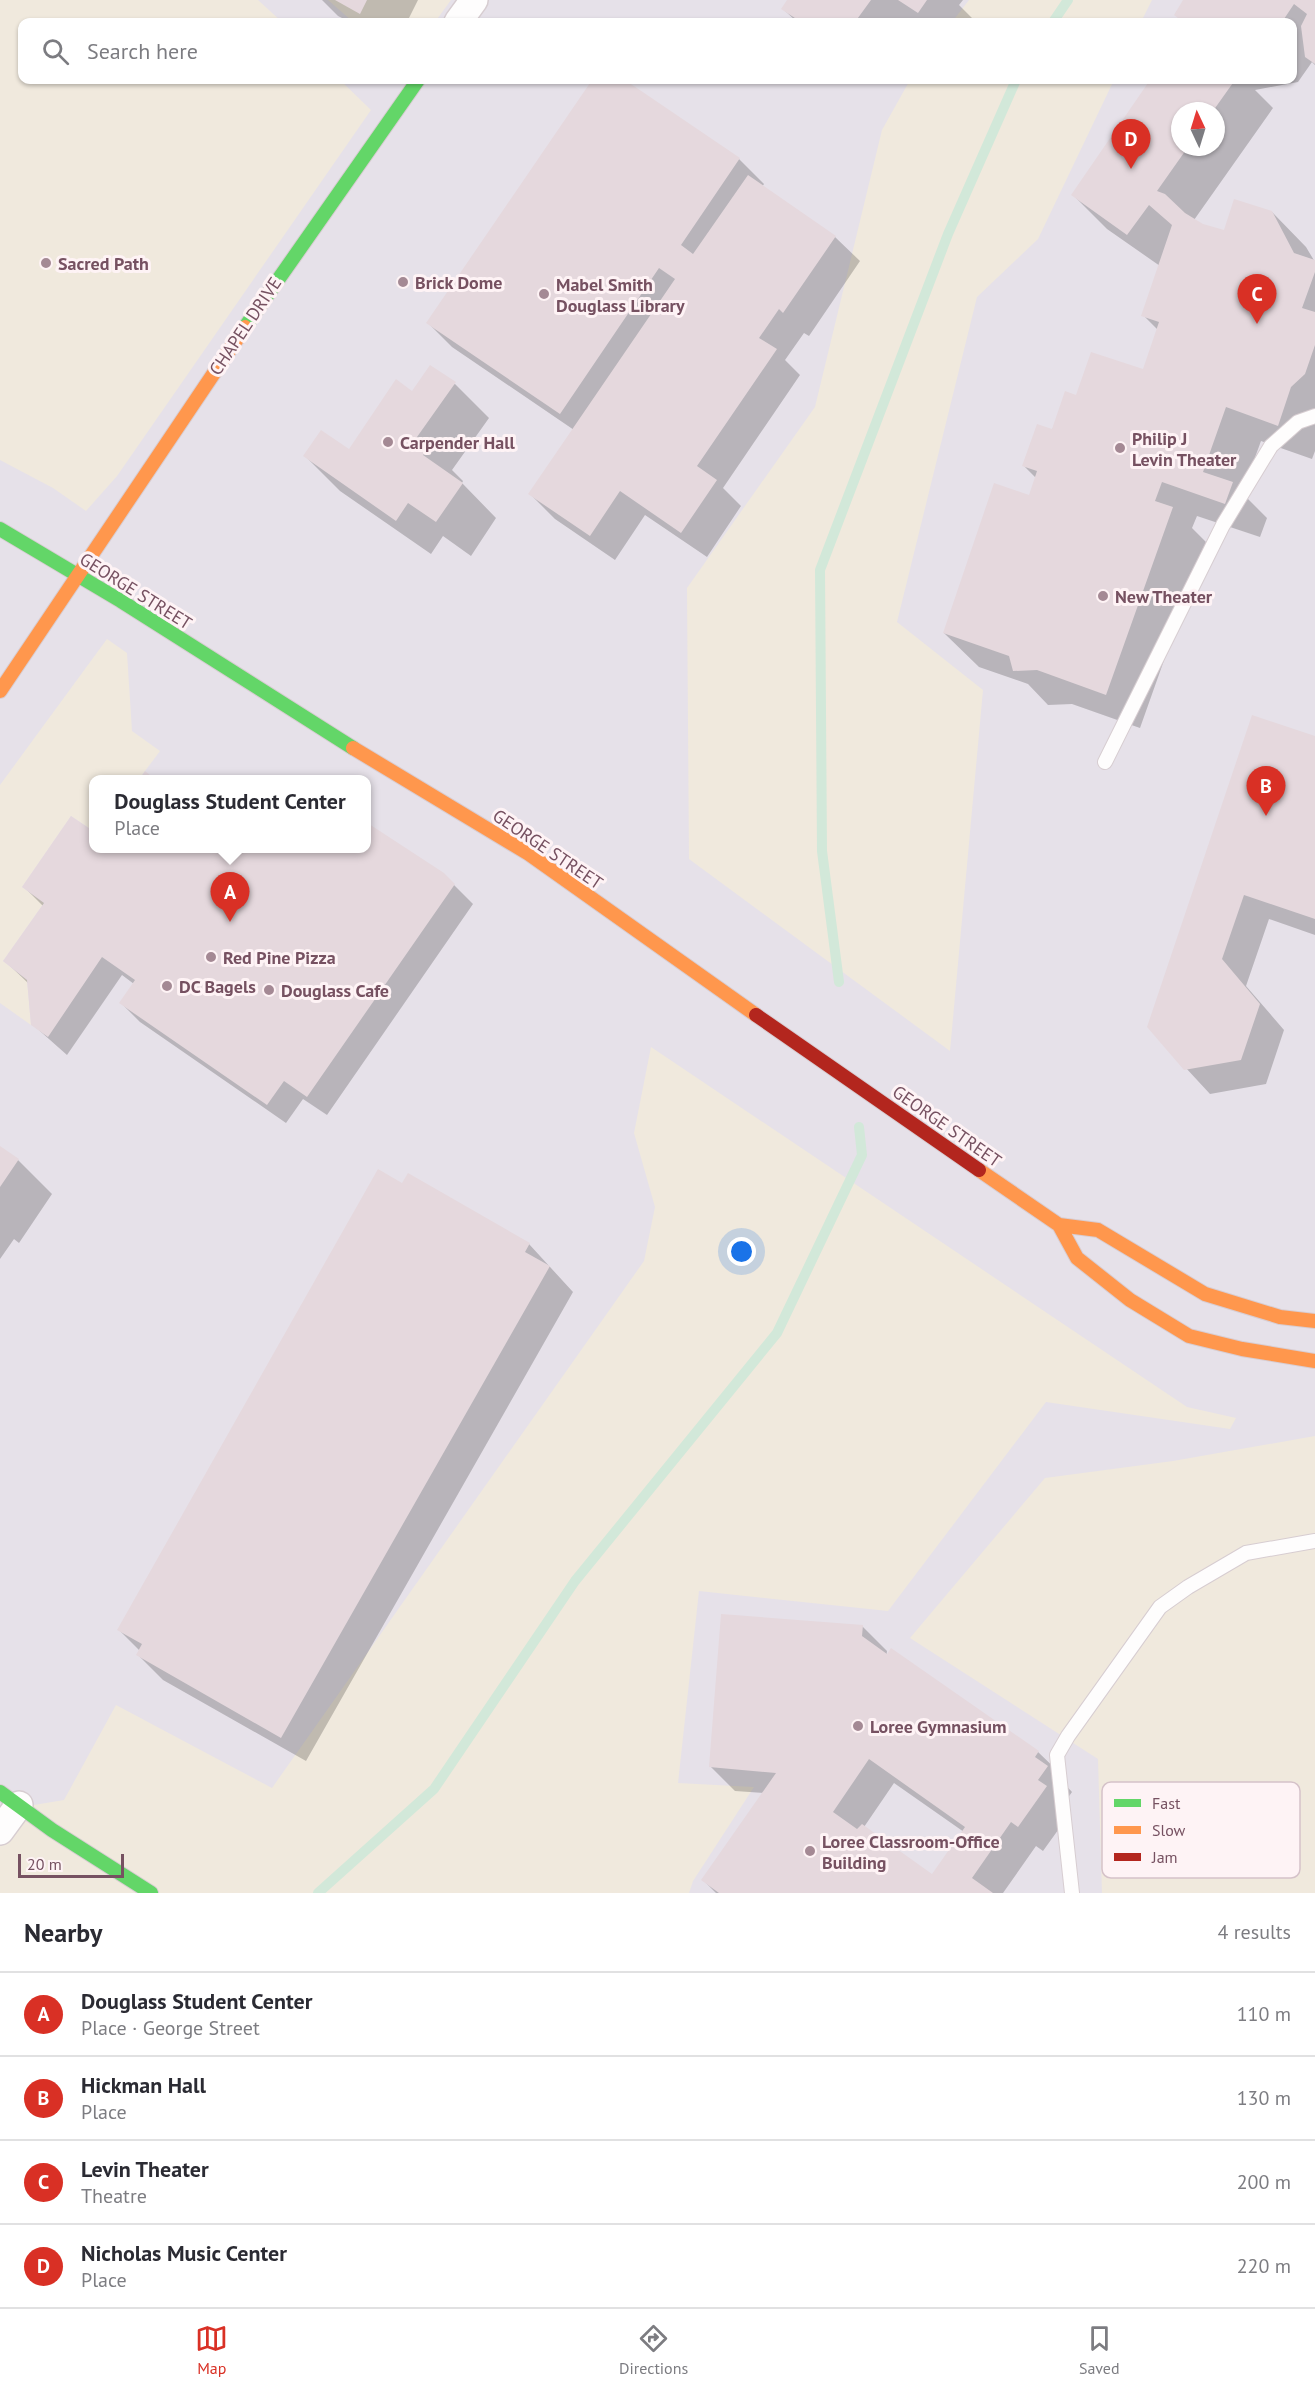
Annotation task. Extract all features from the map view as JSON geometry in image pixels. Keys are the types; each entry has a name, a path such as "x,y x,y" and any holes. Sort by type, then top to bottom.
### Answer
{"street":[{"path":"461,18 474,0"},
{"name":"CHAPEL DRIVE","path":"0,692 79,578 109,528 274,284 415,84"},
{"name":"GEORGE STREET","path":"0,529 121,602 302,718 529,854 661,949 1059,1225 1077,1258 1130,1300 1189,1336 1242,1349 1315,1361"},
{"name":"GEORGE STREET","path":"1059,1225 1098,1230 1205,1294 1280,1317 1315,1321"},
{"path":"0,1831 9,1798 52,1830 151,1893"}],"lane":[{"path":"1105,762 1223,525 1271,446 1298,422 1315,416"},
{"path":"1072,1893 1057,1755 1068,1736 1160,1607 1188,1587 1246,1553 1315,1541"}],"shaded area":[{"path":"0,0 1315,0 1315,1893 0,1893"},
{"path":"0,0 258,0 278,18 18,18 18,84 344,84 371,110 117,476 86,511 53,488 0,460"},
{"path":"328,0 451,0 438,18 348,18"},
{"path":"969,0 1152,0 1143,18 955,18"},
{"path":"908,84 1112,84 1038,239 977,297 897,622 983,690 950,1051 689,859 687,588 815,407 882,130"},
{"path":"107,639 127,653 132,731 160,751 142,775 89,775 89,828 71,816 22,887 44,903 3,961 27,980 31,1025 0,1003 0,785"},
{"path":"651,1047 1187,1407 1236,1418 1230,1429 1046,1402 888,1611 699,1591 678,1783 754,1787 693,1881 689,1893 0,1893 0,1845 28,1806 64,1800 116,1705 272,1788 644,1261 655,1207 634,1133"},
{"path":"1315,1436 1315,1893 1102,1893 1098,1759 910,1638 1045,1478 1173,1461"}],"building":[{"path":"335,0 367,0 360,14"},
{"path":"787,0 871,0 858,18 795,18 781,9"},
{"path":"898,0 927,0 918,13"},
{"path":"1183,0 1315,0 1315,64 1305,57 1301,26 1307,14 1294,4 1285,18 1178,18 1174,15"},
{"name":"Mabel Smith Douglass Library","path":"589,84 631,84 740,158 681,245 693,254 748,175 836,236 783,313 779,309 759,338 777,349 697,466 717,480 681,533 620,491 590,536 528,494 675,279 659,268 560,414 426,323"},
{"name":"Philip J Levin Theater","path":"1147,84 1232,84 1219,102 1171,102 1171,156 1182,156 1157,191 1165,194 1185,213 1203,224 1224,230 1234,199 1272,211 1294,253 1315,260 1315,272 1302,308 1315,312 1315,345 1305,374 1291,387 1278,426 1226,407 1203,472 1233,482 1225,504 1162,482 1155,501 1173,507 1106,695 1037,670 1013,671 1009,656 943,633 994,483 1029,495 1037,471 1022,466 1037,424 1052,429 1065,391 1076,395 1091,352 1143,369 1159,322 1141,316 1172,225 1149,205 1127,235 1071,195"},
{"name":"Carpender Hall","path":"430,365 456,382 417,437 430,446 423,455 463,483 436,522 408,503 396,521 303,456 321,430 349,449 396,379 412,391"},
{"path":"1252,715 1315,736 1315,919 1244,895 1222,959 1260,1004 1241,1060 1184,1070 1147,1027"},
{"path":"71,816 89,828 89,853 371,853 371,825 444,873 455,884 307,1097 284,1081 267,1105 119,1003 135,980 102,957 48,1037 31,1025 27,980 3,961 44,903 22,887"},
{"path":"0,1146 19,1159 0,1187"},
{"path":"378,1169 402,1183 408,1173 530,1243 525,1252 550,1266 281,1738 136,1655 142,1644 117,1630"},
{"name":"Loree Gymnasium","path":"721,1614 863,1625 862,1636 887,1654 891,1648 1039,1751 1035,1757 1048,1766 1038,1780 1047,1786 1018,1827 1011,1822 972,1878 993,1893 719,1893 701,1880 776,1773 709,1767","holes":["869,1759 965,1827 932,1874 862,1824 857,1829 833,1812"]}],"waterway":[{"path":"1056,18 1068,0"},
{"path":"839,982 822,851 820,570 948,234 1014,84"},
{"path":"318,1893 434,1789 575,1581 777,1333 862,1155 859,1127"}],"traffic: fast":[{"path":"245,327 415,84"},
{"path":"0,529 121,601 353,748"},
{"path":"0,1792 52,1830 151,1893"}],"traffic: slow":[{"path":"0,691 245,327"},
{"path":"353,748 529,854 756,1015"},
{"path":"979,1170 1059,1225 1098,1230 1205,1294 1280,1317 1315,1321"},
{"path":"1059,1225 1077,1258 1130,1300 1189,1336 1242,1349 1315,1361"}],"traffic: jam":[{"path":"756,1015 979,1170"}],"place":[{"name":"Nicholas Music Center","path":"1131,169"},
{"name":"Sacred Path","path":"46,263"},
{"name":"Brick Dome","path":"403,282"},
{"name":"Mabel Smith Douglass Library","path":"544,294"},
{"name":"Levin Theater","path":"1257,324"},
{"name":"Carpender Hall","path":"388,442"},
{"name":"Philip J Levin Theater","path":"1120,448"},
{"name":"New Theater","path":"1103,596"},
{"name":"Hickman Hall","path":"1266,816"},
{"name":"Douglass Student Center","path":"230,922"},
{"name":"Red Pine Pizza","path":"211,957"},
{"name":"DC Bagels","path":"167,986"},
{"name":"Douglass Cafe","path":"269,990"},
{"name":"Loree Gymnasium","path":"858,1726"},
{"name":"Loree Classroom-Office Building","path":"810,1851"}]}
